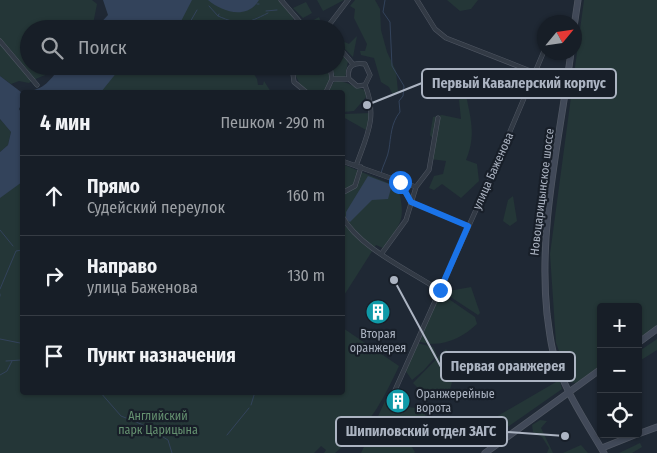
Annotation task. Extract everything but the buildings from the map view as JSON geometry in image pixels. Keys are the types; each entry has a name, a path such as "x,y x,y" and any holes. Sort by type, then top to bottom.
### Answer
{"main road":[{"path":"576,15 578,0"},
{"name":"Новоцарицынское шоссе","path":"570,60 543,262 551,343 556,364 603,451"},
{"path":"642,340 657,329"},
{"path":"485,453 597,372"},
{"path":"642,433 657,427"},
{"path":"603,451 630,438"}],"street":[{"path":"281,0 298,20"},
{"path":"333,20 348,0"},
{"path":"417,0 439,33 534,73 555,86"},
{"path":"0,41 20,65"},
{"path":"345,55 352,64"},
{"name":"улица Баженова","path":"391,399 540,60"},
{"path":"356,166 372,122 370,99 365,85 370,75 368,67 360,63 352,64 348,70 349,79 357,86 365,85"},
{"path":"29,75 37,85"},
{"path":"293,75 294,82 304,90"},
{"path":"327,90 332,80 331,75"},
{"path":"332,80 345,81 349,79"},
{"path":"382,253 406,220 416,187 432,164 438,118"},
{"path":"345,163 396,178 416,187"},
{"path":"345,191 355,186 361,168"},
{"path":"396,178 411,202 468,226"},
{"path":"345,220 357,236 440,290"}],"green space":[{"path":"0,0 92,0 97,4 94,20 20,20 20,75 45,75 29,83 19,81 11,84 0,76"},
{"path":"148,0 281,0 292,14 294,20 131,20"},
{"path":"317,0 344,0 323,11"},
{"path":"355,0 375,0 380,9 381,30 387,52 396,71 398,92 393,95 389,87 381,82 374,58 361,55 360,51 365,51 367,44 354,18 355,9 350,6"},
{"path":"447,0 478,0 471,9 460,11"},
{"path":"584,0 657,0 657,326 642,336 642,303 597,303 597,369 576,383 571,382 556,343 550,254 576,60 582,60 582,15"},
{"path":"306,2 312,13 303,18 293,8"},
{"path":"357,36 353,57 345,49 345,42 349,44"},
{"path":"345,57 348,61 345,78 335,78 334,75 345,75"},
{"path":"86,75 255,75 258,85 263,85 264,81 270,90 75,90"},
{"path":"296,75 331,75 328,88 324,90 307,90"},
{"path":"338,81 366,90 367,96 354,111 345,112 345,90 329,90 334,82"},
{"path":"466,95 472,135 466,160 477,164 479,181 461,198 442,184 434,190 429,188 434,176 443,174 446,161 430,159 433,139 430,135 433,117 442,115 461,119 459,100"},
{"path":"370,113 366,130 345,118 345,114"},
{"path":"0,119 11,132 8,145 0,152"},
{"name":"Английский парк Царицына","path":"20,157 20,395 345,395 345,329 399,366 377,409 362,428 343,443 343,446 335,453 324,453 326,450 321,446 314,453 0,453 0,175"},
{"path":"345,165 398,187 402,207 401,220 383,248 376,245 345,294"},
{"path":"513,196 517,221 510,226 503,221 508,200"},
{"path":"471,287 480,313 478,315 443,292"},
{"path":"440,293 475,317 477,324 464,334 449,341 434,344 418,341"},
{"path":"657,339 657,350 642,359 642,349"},
{"path":"417,343 433,347 437,355 412,380 405,370"},
{"path":"446,349 451,361 453,376 450,390 442,400 422,392 413,383"},
{"path":"556,382 560,382 562,389 496,435 486,436 483,431 475,434 476,430 484,428 489,421"},
{"path":"386,399 408,407 424,409 426,418 441,432 426,443 421,436 410,444 414,453 361,453"},
{"path":"540,420 547,421 541,428 553,453 547,453 549,448 542,437 533,432 532,425"},
{"path":"640,443 642,447 632,453 619,453"},
{"path":"581,445 588,453 563,453"}],"water":[{"path":"103,0 192,0 182,20 103,20 108,15"},
{"path":"208,0 259,0 248,10 234,12 220,8"},
{"path":"54,75 115,75 103,90 35,90"},
{"path":"0,76 20,91 20,183 0,198 0,152 8,145 11,132 0,119"},
{"path":"368,176 392,185 388,199 372,200 350,222 346,219 346,212"}],"waterway":[{"path":"381,173 388,152 393,125 400,112 399,101 403,96 404,86 392,66 390,22 383,12 385,0"},
{"path":"209,6 218,16 219,14"},
{"path":"191,20 197,10"},
{"path":"266,11 277,10"},
{"path":"254,20 268,13"},
{"path":"218,16 229,20"},
{"path":"0,230 13,246"},
{"path":"0,289 16,251 20,250"},
{"path":"0,339 20,343"},
{"path":"6,361 20,360"},
{"path":"0,375 7,371 12,361"},
{"path":"103,395 121,416 141,424 168,440 172,453"},
{"path":"251,405 254,395"},
{"path":"227,435 249,408"}],"place":[{"name":"Первый Кавалерский корпус","path":"367,105"},
{"name":"Первая оранжерея","path":"394,280"},
{"name":"Вторая оранжерея","path":"378,312"},
{"name":"Оранжерейные ворота","path":"398,401"},
{"name":"Шипиловский отдел ЗАГС","path":"565,436"}],"route":[{"path":"400,182 411,202 457,223 468,226 440,290"}]}
